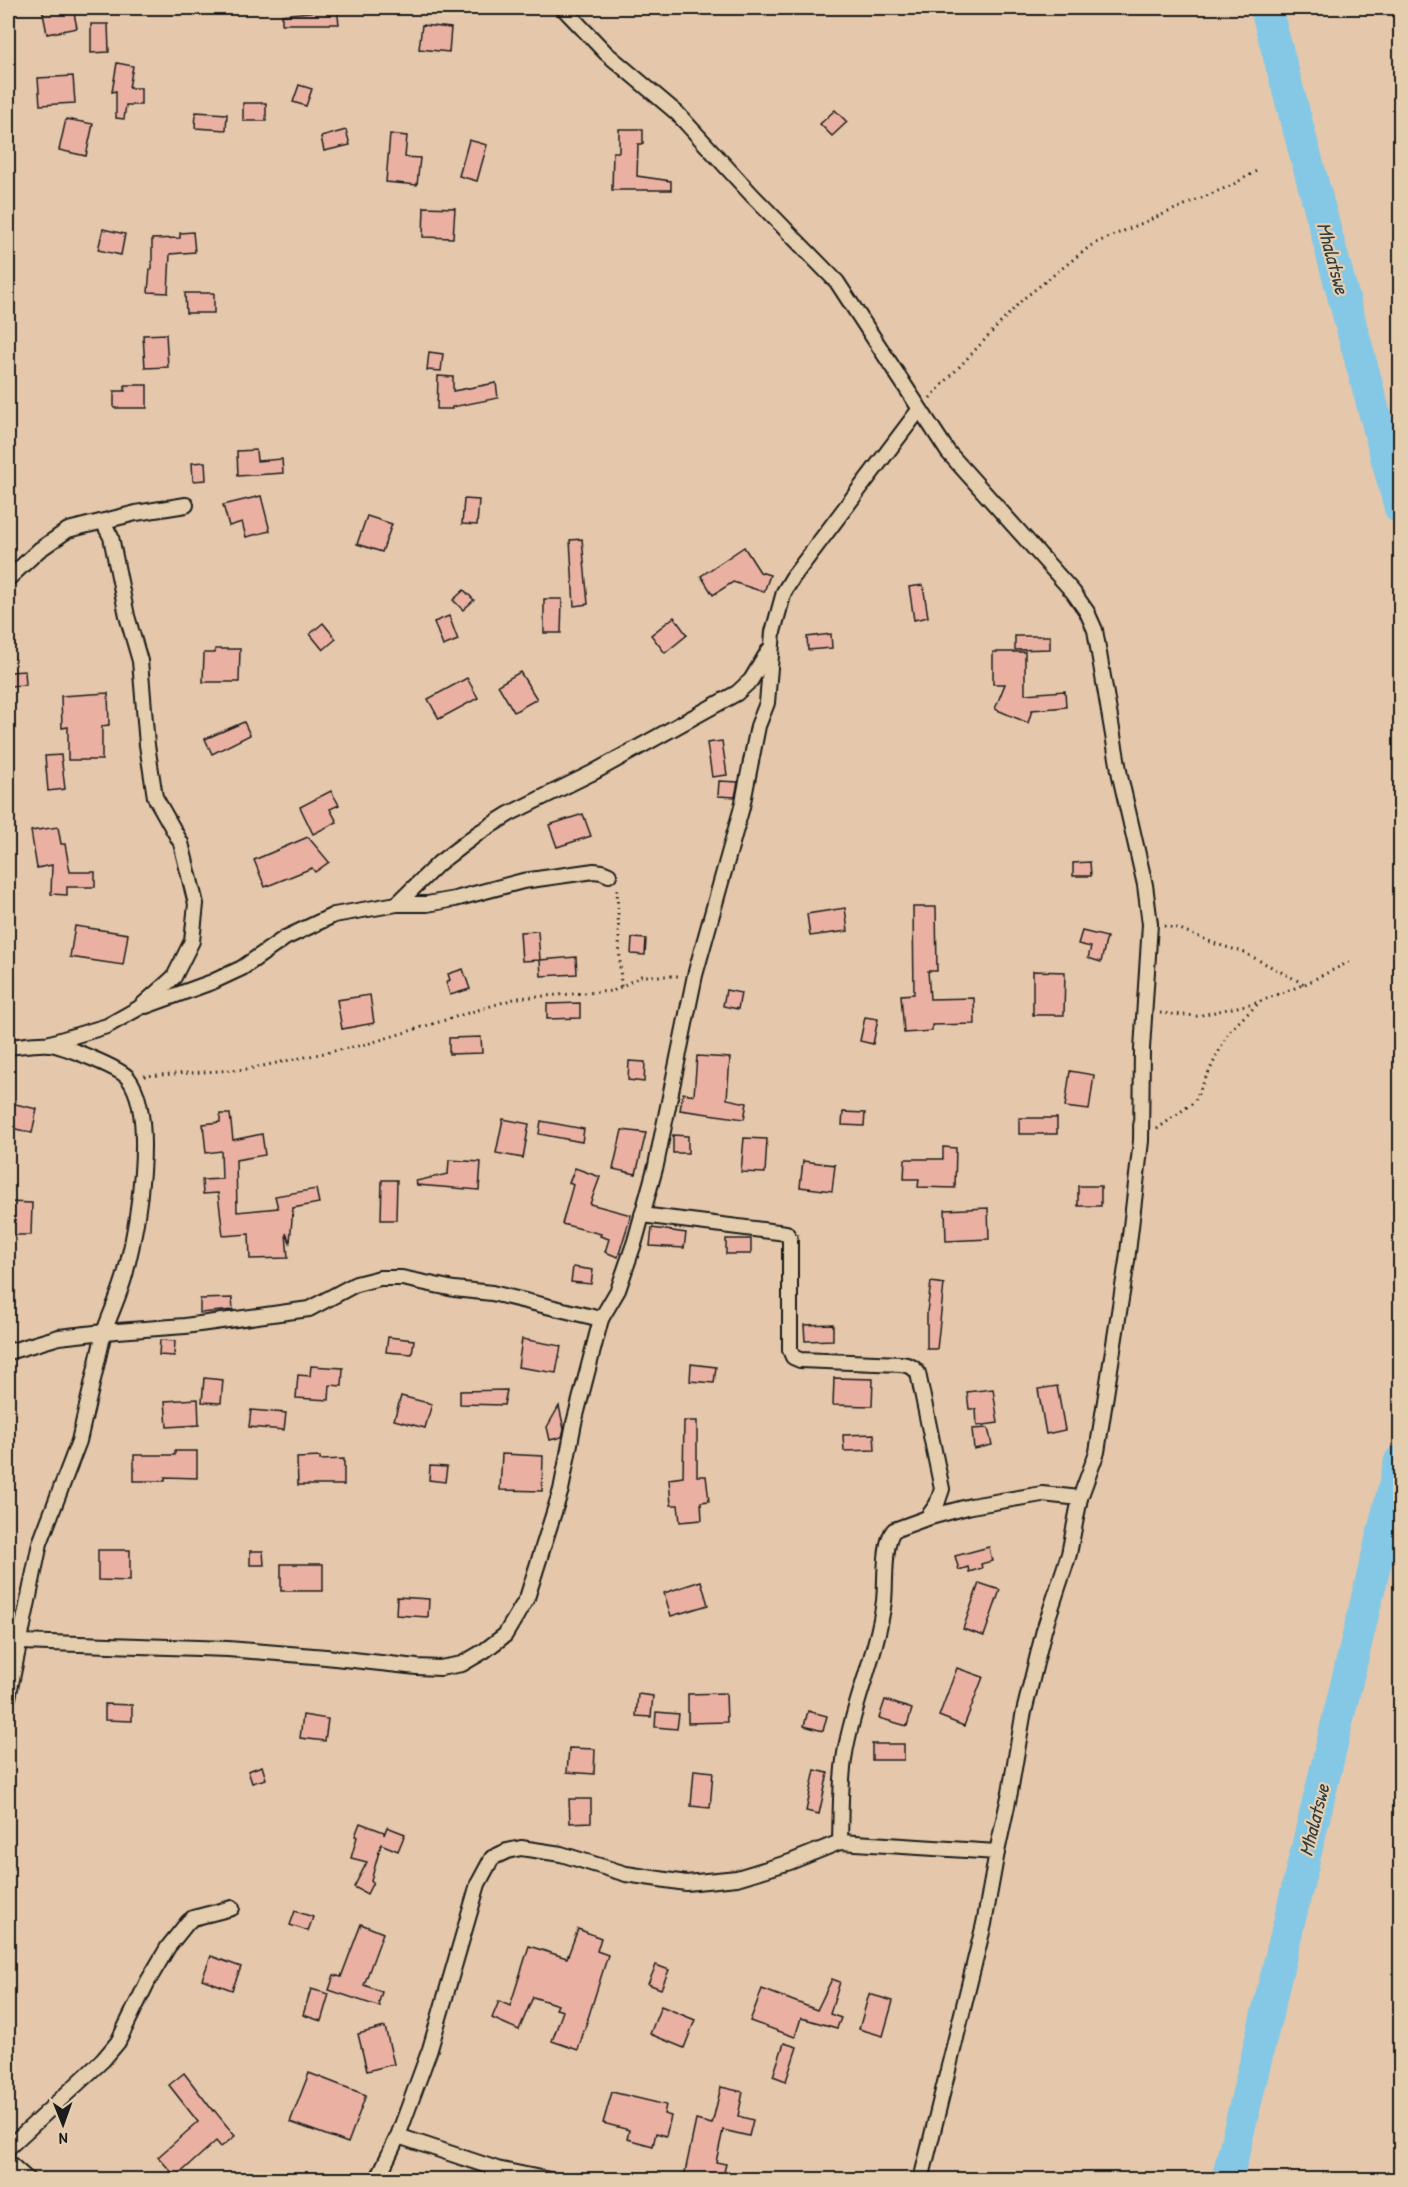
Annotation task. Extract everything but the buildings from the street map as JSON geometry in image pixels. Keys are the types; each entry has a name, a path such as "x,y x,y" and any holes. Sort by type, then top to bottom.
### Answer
{"street":[{"path":"563,8 606,53 678,113 752,195 837,282 948,452 1057,573 1087,612 1095,630 1119,776 1145,885 1150,924 1142,1049 1141,1141 1110,1380 1097,1452 1080,1498 1069,1554 1044,1630 1025,1705 984,1924 921,2180"},
{"path":"20,1642 228,1650 440,1668 462,1664 484,1652 505,1635 527,1598 561,1490 574,1423 601,1319 618,1290 656,1165 695,975 742,807 758,726 767,703 770,648 778,608 793,577 919,410"},
{"path":"8,579 39,550 68,530 136,513 186,505"},
{"path":"103,522 111,537 140,661 147,745 155,797 181,843 196,904 192,941 174,977 139,1008"},
{"path":"397,904 439,863 477,834 509,814 594,772 737,693 751,680 770,648"},
{"path":"8,1047 50,1043 107,1026 139,1008 212,982 242,968 285,938 334,915 397,904 436,903 523,881 594,871 609,875"},
{"path":"8,1698 40,1543 79,1441 104,1332 126,1273 140,1202 144,1135 135,1091 127,1077 112,1066 50,1043"},
{"path":"642,1215 786,1233 790,1239 790,1350 793,1357 800,1360 901,1364 915,1368 918,1372 942,1489 937,1504 927,1518"},
{"path":"8,1352 59,1337 185,1326 300,1310 309,1308 356,1284 380,1278 402,1278 454,1289 492,1293 601,1319"},
{"path":"840,1842 847,1740 875,1643 884,1602 888,1545 891,1534 894,1530 927,1518 971,1506 1042,1494 1080,1498"},
{"path":"376,2180 398,2136 430,2049 477,1884 492,1858 507,1851 522,1848 561,1854 626,1875 686,1883 737,1878 790,1862 840,1842 997,1852"},
{"path":"8,2148 104,2060 118,2042 148,1981 168,1947 188,1922 193,1918 232,1908"},
{"path":"398,2136 497,2169 550,2180"},
{"path":"8,2162 28,2180"}],"path":[{"path":"919,410 1023,299 1093,244 1232,185 1258,170"},
{"path":"609,875 616,880 621,987"},
{"path":"1150,924 1180,929 1243,952 1305,984"},
{"path":"1146,1011 1197,1016 1261,1001 1305,984 1353,960"},
{"path":"127,1077 248,1069 367,1044 517,998 613,991 641,976 695,975"},
{"path":"1141,1141 1194,1102 1230,1031 1261,1001"}],"waterway":[{"name":"Mhalatswe","path":"1266,8 1400,508"},
{"name":"Mhalatswe","path":"1227,2180 1400,1461"}]}
